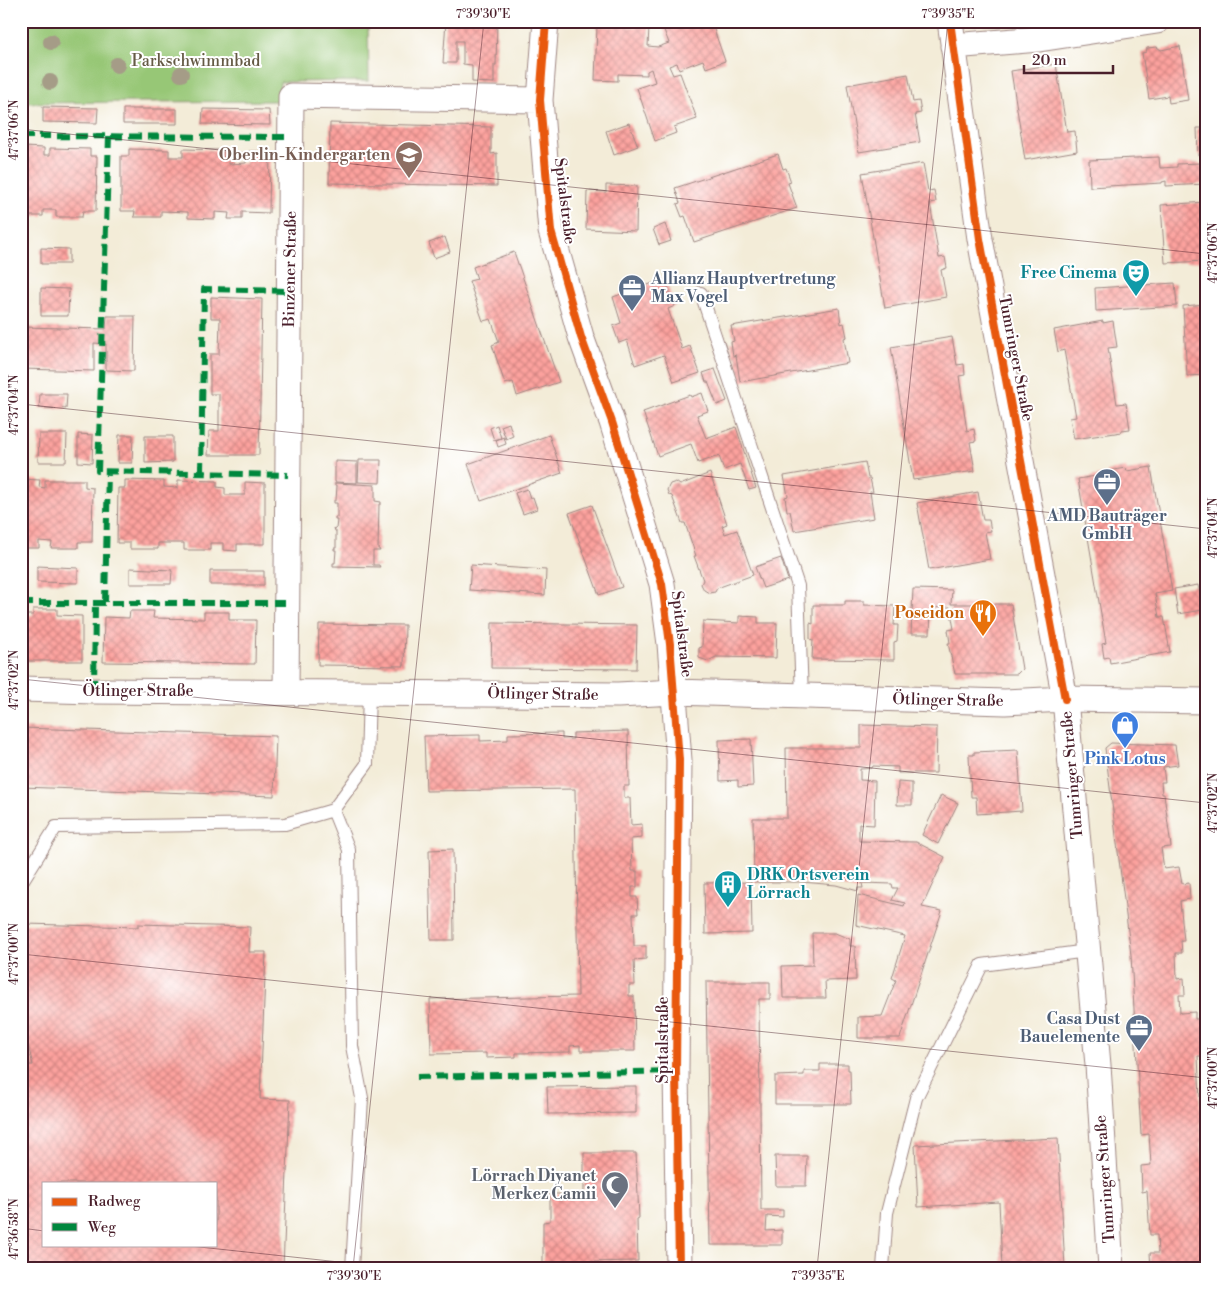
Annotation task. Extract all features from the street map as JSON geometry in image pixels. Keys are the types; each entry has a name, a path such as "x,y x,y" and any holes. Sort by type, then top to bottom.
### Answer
{"street":[{"name":"Spitalstraße","path":"546,21 540,100 551,231 581,337 612,422 662,584 675,692 679,760 676,1071 680,1268"},
{"name":"Tumringer Straße","path":"950,21 980,239 1065,699 1098,1065 1111,1268"},
{"path":"953,46 1040,39 1157,21"},
{"name":"Binzener Straße","path":"286,692 291,96 540,100"},
{"name":"Ötlinger Straße","path":"21,689 618,695 675,692 1005,702 1065,699 1206,701"}],"lane":[{"path":"701,293 798,586 802,697"},
{"path":"21,883 56,827 285,824 333,810 367,764 369,692"},
{"path":"333,810 349,850 352,1046 362,1098 352,1268"},
{"path":"883,1268 887,1213 916,1098 982,964 1087,951"}],"green space":[{"name":"Parkschwimmbad","path":"21,21 368,21 369,81 280,82 279,101 21,103"}],"building":[{"path":"446,21 497,21 494,83 472,82 472,65 463,64 463,41 456,41 456,63 443,63"},
{"path":"672,21 711,21 725,61 706,68 703,60 679,69 677,63 669,66 673,75 680,73 697,119 674,127 676,133 655,141 637,88 655,82 651,69 647,71 647,75 618,74 618,81 595,80 597,26 649,27 648,46 658,47 669,43 662,25"},
{"path":"1180,46 1188,100 1169,103 1168,96 1149,99 1142,53 1146,52 1147,48 1157,47 1161,50"},
{"path":"1056,64 1067,132 1075,131 1077,151 1025,160 1011,71"},
{"path":"908,74 913,102 919,101 921,113 915,114 920,142 859,152 847,85"},
{"path":"43,107 98,108 97,123 43,122"},
{"path":"123,109 177,109 177,124 123,124"},
{"path":"203,109 269,110 270,125 202,124"},
{"path":"330,123 491,127 491,154 497,153 497,186 329,183"},
{"path":"629,123 638,146 614,155 606,131"},
{"path":"1197,128 1206,128 1206,154 1198,155"},
{"path":"23,147 44,148 44,155 50,155 50,148 90,149 90,156 97,156 96,211 83,211 82,217 56,217 56,210 43,210 43,216 29,216 29,209 21,209 21,155 23,155"},
{"path":"129,149 169,150 169,157 183,157 183,149 223,150 223,157 229,157 229,164 246,163 249,151 270,151 269,213 242,212 242,219 228,219 229,213 215,212 215,219 188,218 188,212 161,211 161,217 134,217 135,211 121,211 121,156 129,156"},
{"path":"778,154 783,169 786,168 791,182 788,183 797,208 694,242 685,216 682,217 677,204 680,203 675,188"},
{"path":"1159,157 1160,168 1177,167 1177,164 1200,163 1201,166 1206,166 1206,184 1166,186 1166,181 1162,183 1090,187 1089,160"},
{"path":"923,163 928,191 934,190 936,202 930,203 939,258 945,257 947,268 941,270 946,297 885,308 862,173"},
{"path":"606,185 637,186 636,231 586,229 587,191 606,192"},
{"path":"1206,202 1206,261 1165,263 1161,205"},
{"path":"665,224 671,241 659,245 653,229"},
{"path":"445,237 450,252 434,258 429,243"},
{"path":"21,241 23,241 23,282 21,282"},
{"path":"41,248 69,249 69,264 41,264"},
{"path":"514,252 559,382 517,396 513,382 505,384 492,345 499,342 491,319 483,321 469,281 477,279 473,267"},
{"path":"665,279 675,306 668,309 682,349 690,346 700,373 674,382 664,355 635,365 627,340 619,343 613,326 621,323 613,297"},
{"name":"Free Cinema","path":"1175,283 1177,306 1096,311 1095,288"},
{"path":"41,288 69,289 68,316 41,316"},
{"path":"211,297 262,299 259,455 208,455 209,431 219,431 219,394 210,394 210,354 219,354 220,318 211,318"},
{"path":"1206,304 1206,375 1187,376 1183,306"},
{"path":"839,308 841,324 844,323 847,337 844,338 848,363 740,382 736,355 733,356 731,342 734,341 731,326"},
{"path":"107,316 135,316 134,371 106,370 106,344 94,343 94,371 21,369 21,327 106,329"},
{"path":"1103,321 1103,323 1113,321 1117,347 1108,348 1111,368 1117,404 1126,403 1130,429 1122,430 1122,432 1074,439 1070,418 1076,417 1064,350 1058,352 1054,330"},
{"path":"952,337 957,365 964,364 965,375 959,376 967,431 974,429 976,441 970,442 975,471 913,480 891,347"},
{"path":"715,369 727,401 717,405 703,373"},
{"path":"702,393 708,411 697,415 706,438 736,427 756,488 749,490 740,464 724,470 719,456 698,463 691,444 658,456 643,412 690,395 691,397"},
{"path":"40,394 67,394 66,409 39,408"},
{"path":"509,423 513,436 506,439 501,426"},
{"path":"497,425 501,438 494,440 490,428"},
{"path":"39,434 67,434 66,462 38,462"},
{"path":"78,434 93,435 92,463 78,462"},
{"path":"119,435 133,435 132,463 118,463"},
{"path":"549,435 562,473 481,501 468,464"},
{"path":"145,436 173,436 173,462 145,463"},
{"path":"504,437 506,444 498,447 496,440"},
{"path":"359,460 381,460 380,483 358,482"},
{"path":"335,461 357,462 357,483 335,482"},
{"path":"865,462 873,492 870,492 874,518 794,531 790,511 787,511 785,497 788,496 784,476"},
{"path":"1151,467 1172,591 1155,594 1159,617 1164,617 1170,652 1110,663 1109,657 1104,658 1102,644 1106,643 1078,479 1108,474 1107,471 1126,468 1127,471"},
{"path":"710,473 727,524 722,526 725,534 737,530 753,575 717,588 715,592 709,593 704,590 701,584 703,580 685,523 682,523 672,496 669,495 667,490 670,484 676,482 680,485"},
{"path":"21,479 40,480 39,487 45,488 45,480 85,480 85,487 93,488 92,542 78,542 78,548 51,548 52,542 39,541 39,548 25,548 25,542 21,542"},
{"path":"125,480 164,481 164,487 178,488 178,480 217,481 217,487 225,488 225,495 245,495 245,482 265,483 265,544 237,544 237,551 223,550 223,543 210,543 210,550 184,550 184,543 158,543 158,549 130,549 130,543 117,543 118,488 125,488"},
{"path":"335,483 375,485 375,501 381,502 379,504 378,549 380,551 373,551 373,565 379,565 380,567 333,566 336,550 334,550 336,548 336,531 334,528 336,529 337,520 335,520 335,517 337,517 337,503 334,503 337,486 335,486"},
{"path":"527,489 530,498 533,497 537,509 523,514 515,493"},
{"path":"978,492 983,520 989,520 991,531 985,532 990,559 929,570 917,503"},
{"path":"592,505 622,587 599,595 569,513"},
{"path":"781,558 788,580 763,588 755,567"},
{"path":"471,565 546,570 545,595 469,590"},
{"path":"37,566 78,568 78,583 37,582"},
{"path":"130,568 172,570 171,584 130,584"},
{"path":"210,571 264,571 264,585 210,585"},
{"path":"1198,585 1203,610 1178,614 1174,589"},
{"name":"Poseidon","path":"913,589 952,590 951,604 1011,604 1022,669 1017,674 955,674 948,643 950,643 948,630 954,629 950,607 931,608 930,634 911,634"},
{"path":"845,601 864,601 864,605 895,606 894,625 898,625 897,641 894,642 894,660 812,659 813,640 810,639 810,623 813,624 813,605 845,605"},
{"path":"33,609 57,609 57,615 82,616 82,661 21,661 21,615 33,615"},
{"path":"130,611 154,611 153,618 204,619 204,612 229,612 229,620 256,620 255,664 103,662 104,617 129,618"},
{"path":"739,616 758,617 758,623 777,623 776,658 716,657 708,661 699,658 699,648 702,647 703,621 739,623"},
{"path":"492,623 637,625 636,669 491,668"},
{"path":"319,624 405,625 404,666 318,665"},
{"path":"861,725 937,727 936,773 898,773 898,767 873,766 872,768 860,769 860,780 875,781 874,825 859,824 859,841 916,842 945,857 922,907 942,911 900,1038 858,1038 858,1017 882,1016 896,980 892,978 905,936 856,925 858,895 904,906 905,903 892,900 898,888 893,888 892,884 862,883 863,888 858,888 858,891 836,885 802,882 754,882 753,818 787,818 786,748 861,748"},
{"path":"21,728 276,736 274,796 21,787"},
{"path":"628,731 629,786 624,786 624,798 630,798 631,825 642,824 642,838 631,839 632,871 637,871 637,887 632,887 632,897 637,897 638,914 633,914 634,946 646,946 646,959 634,960 635,985 629,985 629,996 634,996 635,1051 580,1051 580,1045 570,1046 570,1052 516,1053 516,1057 486,1058 486,1053 431,1054 430,999 578,996 575,789 426,791 424,736 480,735 480,741 508,740 508,734 562,733 562,739 573,739 573,733"},
{"path":"751,739 753,786 738,787 738,780 720,781 719,740"},
{"path":"1111,743 1175,745 1178,765 1163,767 1165,782 1161,782 1171,847 1161,848 1164,869 1179,867 1182,884 1189,883 1190,899 1180,901 1184,941 1181,941 1182,953 1176,953 1177,979 1184,978 1185,995 1179,995 1180,1013 1195,1012 1195,1019 1206,1019 1206,1056 1198,1056 1203,1163 1206,1163 1206,1268 1151,1268 1150,1253 1158,1253 1157,1235 1150,1235 1147,1191 1142,1192 1141,1166 1151,1165 1149,1134 1141,1135 1131,955 1105,748"},
{"path":"1018,750 1022,811 977,814 976,797 971,797 969,755 974,755 974,752"},
{"path":"898,782 912,783 912,805 897,805"},
{"path":"941,795 958,803 938,844 922,835"},
{"path":"453,849 454,940 431,940 429,850"},
{"name":"DRK Ortsverein Lörrach","path":"751,882 752,933 705,934 704,883"},
{"path":"25,924 138,927 138,924 250,927 249,952 266,952 260,1099 290,1100 283,1268 21,1268 21,1065 33,1065 21,1018 21,945 24,945"},
{"path":"812,933 835,933 850,939 850,946 855,946 856,980 825,981 826,998 783,998 782,966 813,965"},
{"path":"706,982 770,982 770,999 759,999 761,1210 783,1210 783,1217 767,1216 766,1231 782,1230 782,1245 710,1245"},
{"path":"820,1064 848,1064 848,1070 850,1070 851,1104 775,1104 775,1076 804,1075 804,1071 820,1071"},
{"path":"636,1086 636,1113 548,1114 547,1087"},
{"path":"1058,1138 1065,1268 1002,1268 999,1202 918,1207 915,1145"},
{"path":"584,1153 636,1153 639,1218 637,1219 638,1261 585,1262 585,1268 543,1268 543,1222 550,1221 550,1194 584,1194"},
{"path":"775,1156 807,1156 806,1186 776,1186"}],"marked path":[{"path":"21,136 291,137"},
{"path":"109,136 98,471 288,475"},
{"path":"201,473 204,289 289,291"},
{"path":"105,602 108,471"},
{"path":"21,603 287,603"},
{"path":"94,691 95,603"},
{"path":"417,1077 676,1071"}],"cycle path":[{"path":"546,21 540,100 551,231 581,337 612,422 662,584 670,644 679,760 676,1071 679,1268"},
{"path":"950,21 980,239 1065,699"}],"place":[{"name":"Oberlin-Kindergarten","path":"409,179"},
{"name":"Free Cinema","path":"1136,297"},
{"name":"Allianz Hauptvertretung Max Vogel","path":"632,312"},
{"name":"AMD Bauträger GmbH","path":"1107,506"},
{"name":"Poseidon","path":"983,637"},
{"name":"Pink Lotus","path":"1125,749"},
{"name":"DRK Ortsverein Lörrach","path":"728,908"},
{"name":"Casa Dust Bauelemente","path":"1139,1052"},
{"name":"Lörrach Diyanet Merkez Camii","path":"615,1209"}]}
